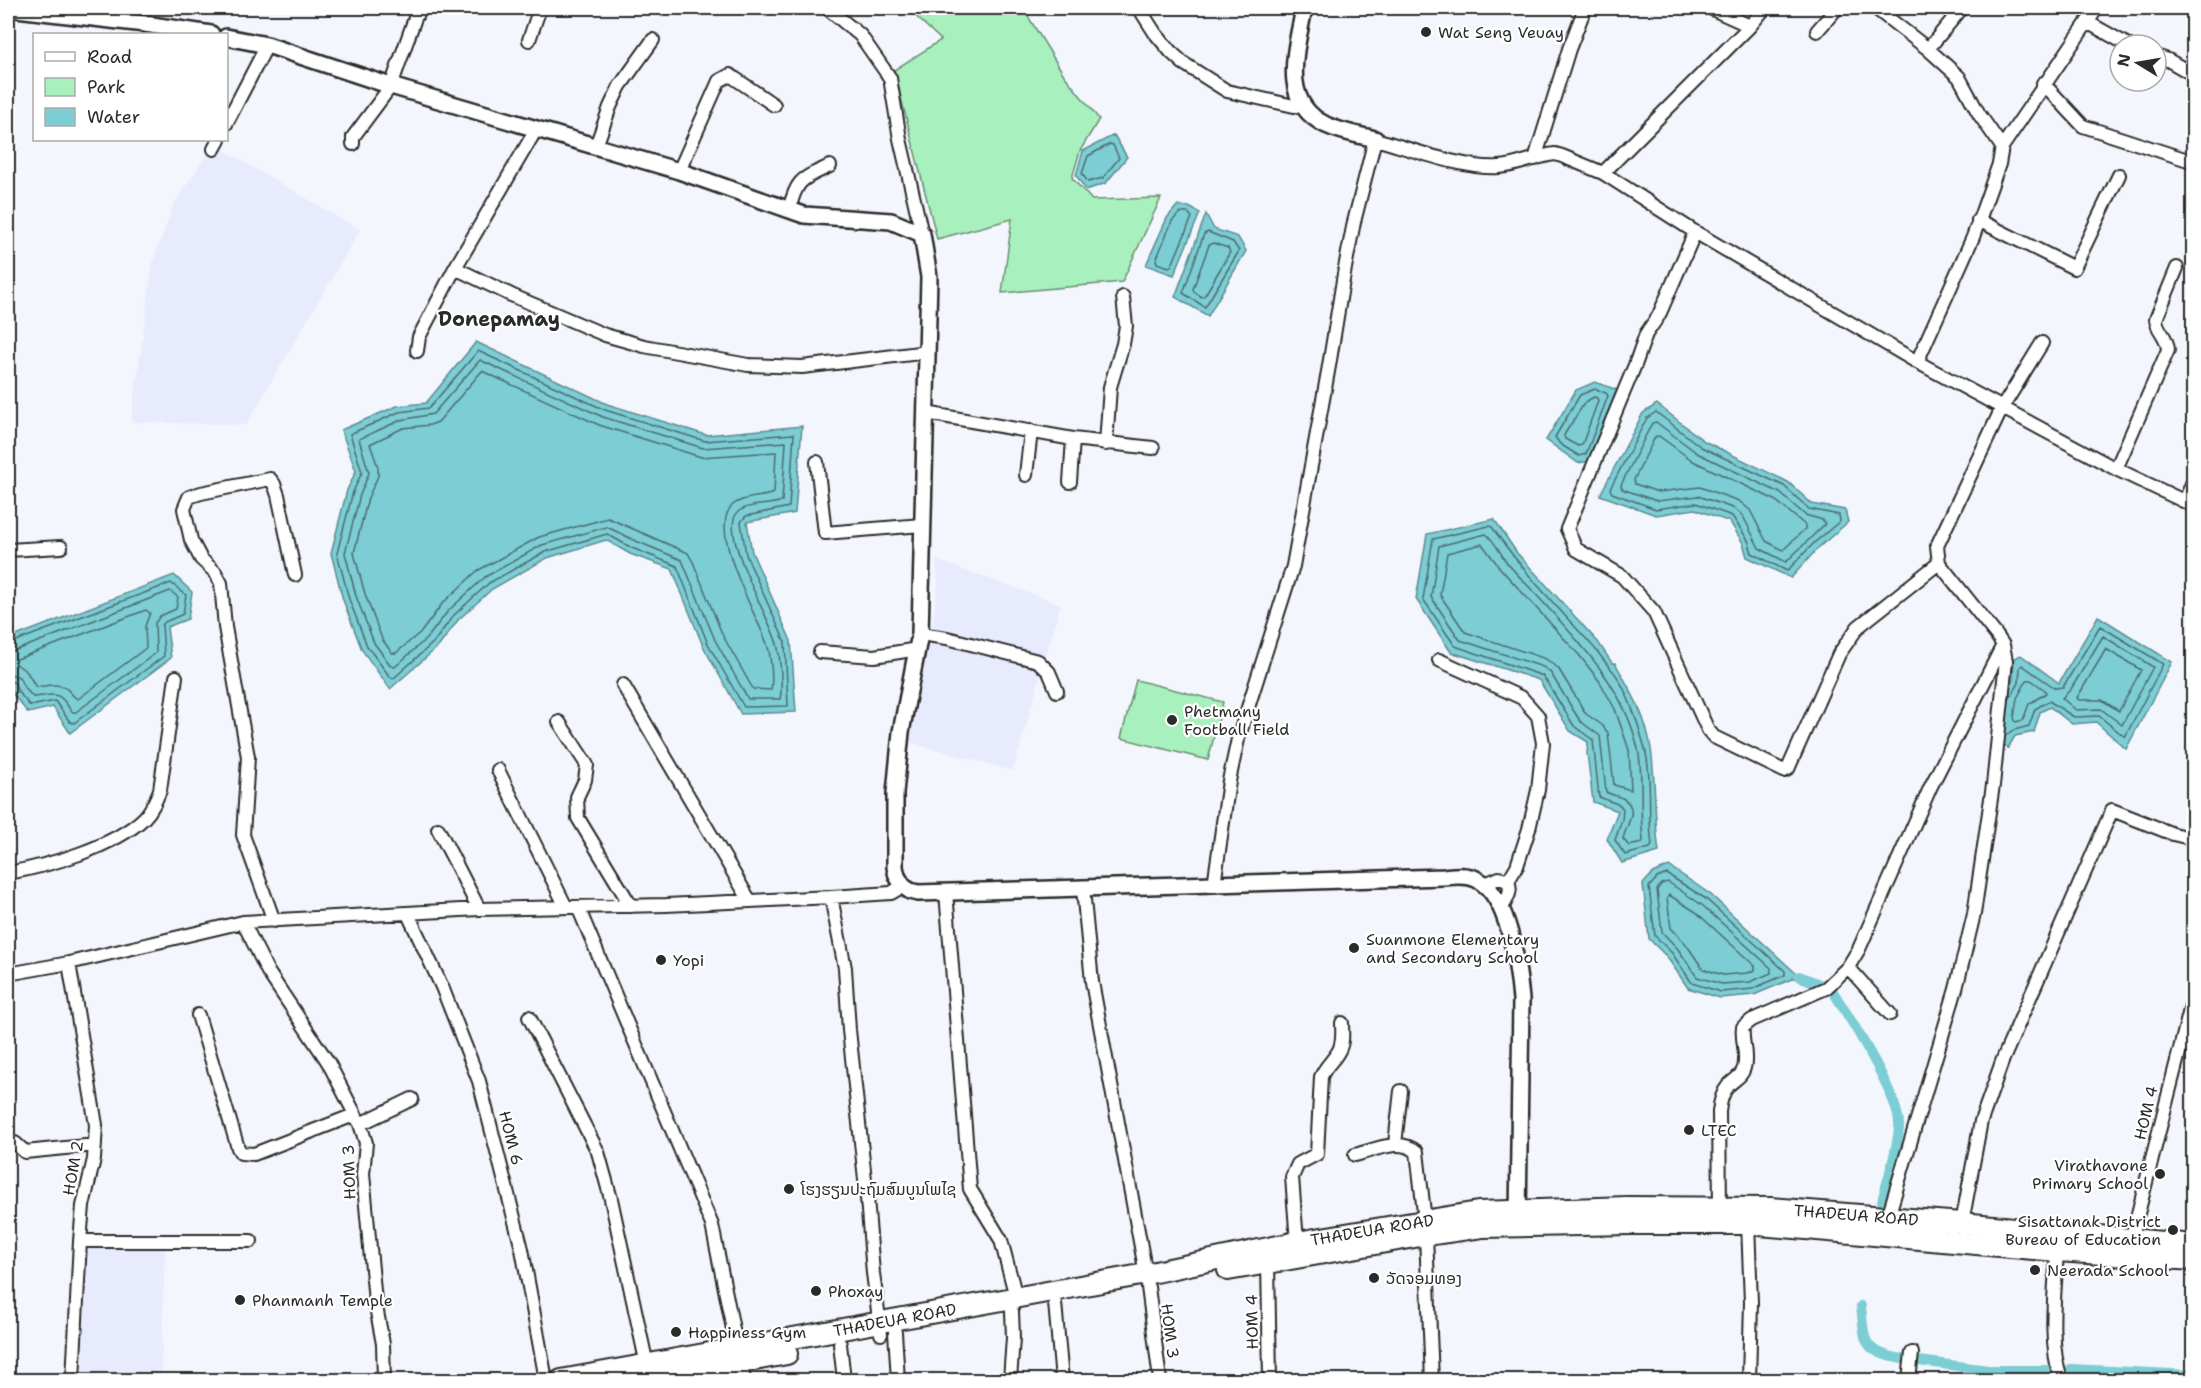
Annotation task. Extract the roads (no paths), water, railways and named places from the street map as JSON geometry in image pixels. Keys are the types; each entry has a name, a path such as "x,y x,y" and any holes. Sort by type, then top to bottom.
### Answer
{"main road":[{"name":"THADEUA ROAD","path":"1014,1304 1056,1303 1298,1242 1425,1228 1482,1227 1518,1218 1720,1207 1770,1208 1962,1223 2130,1248 2193,1260"},
{"name":"THADEUA ROAD","path":"1518,1218 1748,1224 2057,1251 2193,1245"},
{"name":"THADEUA ROAD","path":"741,1364 885,1330 1014,1304 1147,1280 1268,1262 1425,1228"},
{"name":"THADEUA ROAD","path":"561,1380 654,1376 741,1364 840,1344 885,1330"}],"street":[{"path":"8,8 145,24 192,33"},
{"path":"353,144 353,137 391,86 414,18 421,8"},
{"path":"529,40 540,8"},
{"path":"827,8 860,35 891,78 900,139 922,234 929,277 919,641 901,732 895,793 895,867 899,882 918,893 1469,876 1485,884 1501,910 1518,963 1521,999 1518,1218"},
{"path":"1139,8 1171,52 1183,63 1227,91 1302,106"},
{"path":"1304,8 1294,71 1296,94 1302,106 1314,118 1327,126 1484,167 1501,167 1555,154 1562,156 1603,173 1695,232 1917,362 2116,469 2189,503 2193,479"},
{"path":"1535,159 1569,49 1585,8"},
{"path":"1710,8 1750,26"},
{"path":"1603,173 1750,26 1765,8"},
{"path":"1817,31 1837,8"},
{"path":"1875,8 1928,49 1959,77 1979,114 2002,147"},
{"path":"1928,49 1962,8"},
{"path":"1917,362 1973,237 1999,164 2002,147 2043,83 2097,8"},
{"path":"2087,22 2108,34"},
{"path":"228,37 267,45 391,86 679,171 804,215 891,221 922,234"},
{"path":"596,146 620,86 653,40"},
{"path":"228,120 267,45"},
{"path":"2168,60 2193,75"},
{"path":"679,171 719,81 725,76 730,75 774,105"},
{"path":"2043,83 2083,126 2193,162"},
{"path":"417,351 418,336 537,128"},
{"path":"1214,885 1229,781 1238,739 1293,566 1344,268 1375,139"},
{"path":"789,210 797,184 804,178 831,166"},
{"path":"1978,220 2074,268 2119,175"},
{"path":"1695,232 1659,315 1646,334 1567,529 1576,549 1622,576 1654,612 1708,730 1723,743 1786,771 1839,654 1858,627 1939,563"},
{"path":"455,268 511,295 605,335 644,346 748,365 802,367 928,352"},
{"path":"2116,469 2168,350 2167,339 2156,324 2156,319 2178,268"},
{"path":"1106,444 1110,387 1126,326 1123,297"},
{"path":"1888,1217 1956,989 1974,914 1993,785 2006,661 2002,645 1939,563 1937,546 2002,408 2042,343"},
{"path":"927,413 1073,439 1153,448"},
{"path":"1026,475 1031,431"},
{"path":"1070,482 1073,439"},
{"path":"817,462 825,533 922,525"},
{"path":"274,921 243,835 248,757 225,627 221,583 215,572 201,559 191,540 184,509 189,497 270,479 278,495 296,575"},
{"path":"8,550 61,547"},
{"path":"820,652 874,656 919,641 947,638 1038,661 1049,672 1057,691"},
{"path":"1720,1207 1719,1112 1721,1097 1728,1085 1739,1078 1744,1067 1745,1053 1741,1038 1743,1027 1752,1020 1826,988 1848,967 1859,949 1931,786 2002,645"},
{"path":"1439,660 1522,698 1538,716 1543,743 1538,790 1517,866 1508,881"},
{"path":"8,873 34,868 74,855 130,829 146,816 160,790 176,676"},
{"path":"623,685 750,901"},
{"path":"559,722 587,765 585,780 577,797 578,818 631,906"},
{"path":"498,770 572,907 712,1225 741,1364"},
{"path":"1962,1223 1977,1139 2003,1059 2112,810 2173,834 2193,839"},
{"path":"438,830 479,909"},
{"path":"1485,884 1499,878 1508,881 1511,887 1501,910"},
{"path":"8,974 69,963 243,922 479,909 631,906 831,897 891,893 903,886"},
{"name":"HOM 3","path":"1083,889 1092,982 1147,1280 1160,1380"},
{"path":"946,892 970,1189 1001,1240 1014,1304 1010,1380"},
{"path":"831,897 845,968 873,1273 898,1380"},
{"name":"HOM 6","path":"408,914 442,987 479,1081 522,1249 546,1380"},
{"name":"HOM 3","path":"243,922 268,972 328,1062 357,1119 366,1143 363,1174 375,1300 383,1344 384,1380"},
{"name":"HOM 2","path":"69,963 96,1125 94,1159 83,1206 73,1380"},
{"path":"1848,967 1890,1014"},
{"name":"HOM 4","path":"2130,1248 2193,994"},
{"path":"198,1015 238,1148 242,1153 254,1154 412,1099"},
{"path":"529,1017 598,1152 654,1376"},
{"path":"1298,1242 1292,1177 1298,1164 1317,1154 1322,1077 1329,1063 1339,1052 1342,1041 1341,1023"},
{"path":"1395,1144 1401,1090"},
{"path":"8,1144 15,1143 25,1152 94,1145"},
{"path":"1355,1155 1395,1144 1411,1147 1417,1152 1425,1228 1432,1380"},
{"path":"1748,1224 1751,1302 1749,1380"},
{"path":"80,1241 251,1241"},
{"path":"2057,1251 2054,1343 2056,1366 2061,1380"},
{"name":"HOM 4","path":"1268,1262 1270,1380"},
{"path":"1056,1303 1062,1380"},
{"path":"840,1344 844,1380"},
{"path":"1910,1380 1912,1353"}],"water":[{"path":"1114,135 1127,157 1106,183 1086,190 1076,175 1083,151"},
{"path":"1177,206 1189,207 1200,213 1174,275 1146,265 1167,218"},
{"path":"1206,214 1214,229 1238,237 1246,251 1208,316 1175,297"},
{"path":"476,342 607,404 706,435 802,426 795,513 747,522 752,552 791,641 796,712 741,714 703,646 672,569 630,554 606,540 547,558 492,589 458,620 439,646 390,689 362,650 343,600 331,553 347,490 356,471 341,430 397,406 426,403"},
{"path":"1595,382 1617,390 1590,461 1578,463 1546,440 1576,390"},
{"path":"1657,404 1704,441 1788,482 1812,504 1845,510 1848,522 1818,548 1791,578 1747,557 1743,543 1730,522 1695,509 1656,515 1600,495 1643,413"},
{"path":"1494,519 1517,553 1598,642 1612,663 1615,663 1632,693 1649,737 1659,852 1622,863 1607,839 1618,811 1593,802 1587,753 1588,742 1570,731 1539,680 1451,652 1416,599 1427,534"},
{"path":"174,575 192,592 188,619 167,627 171,658 70,733 53,707 28,713 11,692 8,639"},
{"path":"2098,616 2172,662 2126,749 2096,722 2072,724 2050,707 2040,712 2034,732 2015,736 2008,748 1996,743 2005,692 2013,680 2014,658 2021,655 2059,683"},
{"path":"1669,866 1710,894 1799,976 1754,995 1720,998 1688,988 1667,957 1649,939 1643,884 1653,873"}],"waterway":[{"path":"1799,976 1819,984"},
{"path":"1832,990 1873,1058 1898,1115 1899,1128 1896,1146 1882,1201"},
{"path":"1861,1306 1863,1329 1868,1344 1880,1353 1903,1359"},
{"path":"1919,1361 1988,1370 2051,1370"},
{"path":"2071,1369 2194,1375"}],"place":[{"name":"Wat Seng Veuay","path":"1426,32"},
{"name":"Phetmany Football Field","path":"1172,720"},
{"name":"Suanmone Elementary and Secondary School","path":"1354,948"},
{"name":"Yopi","path":"661,960"},
{"name":"LTEC","path":"1689,1130"},
{"name":"Virathavone Primary School","path":"2160,1174"},
{"name":"ໂຮງຮຽນປະຖົມສົມບູນໂພໄຊ","path":"789,1189"},
{"name":"Sisattanak District Bureau of Education","path":"2173,1230"},
{"name":"Neerada School","path":"2035,1270"},
{"name":"ວັດຈອມທອງ","path":"1374,1278"},
{"name":"Phoxay","path":"816,1291"},
{"name":"Phanmanh Temple","path":"240,1300"},
{"name":"Happiness Gym","path":"676,1332"}],"district":[{"name":"Donepamay","path":"499,319"}]}
